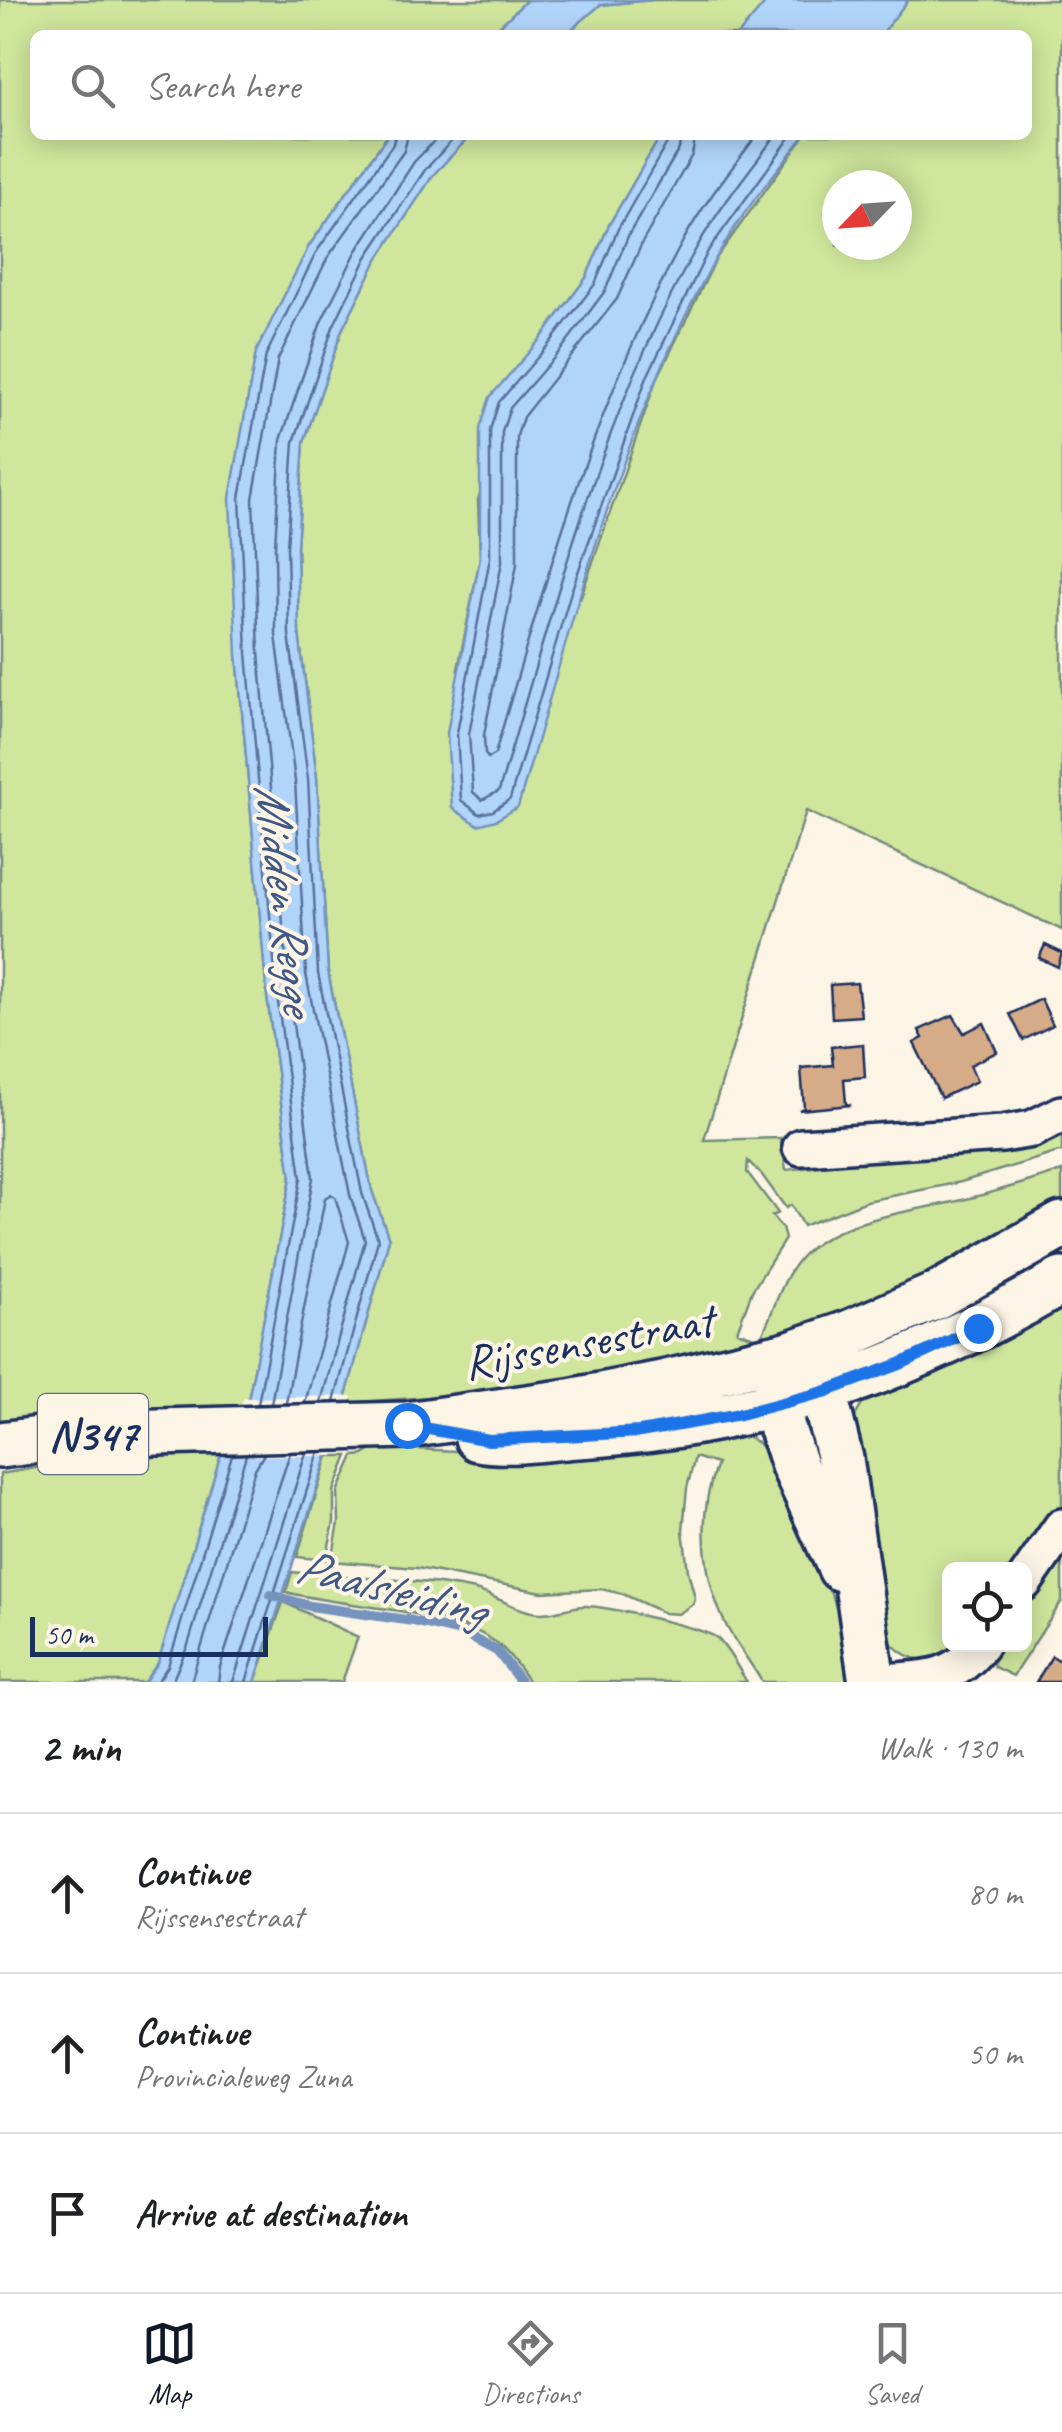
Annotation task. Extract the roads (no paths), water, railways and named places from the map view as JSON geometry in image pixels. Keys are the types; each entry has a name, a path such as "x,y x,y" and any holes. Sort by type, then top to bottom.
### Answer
{"main road":[{"name":"N347","path":"787,1355 923,1302 998,1264 1062,1225"},
{"name":"N347","path":"774,1405 824,1392 900,1364 1062,1280"},
{"name":"Rijssensestraat","path":"787,1355 824,1392"},
{"name":"Rijssensestraat","path":"388,1425 489,1440 640,1432 774,1405 787,1355"},
{"name":"Rijssensestraat","path":"388,1425 570,1402 787,1355"},
{"path":"824,1392 840,1459 875,1682"},
{"path":"774,1405 794,1465 862,1616"},
{"name":"N347","path":"0,1445 86,1434 388,1425"}],"street":[{"path":"801,1147 1002,1134 1032,1129 1062,1114"},
{"path":"1032,1570 1062,1527"},
{"path":"875,1682 951,1673 975,1652"}],"water":[{"path":"527,0 653,0 600,5 571,30 495,30"},
{"path":"768,0 908,0 885,30 742,30"},
{"name":"Midden Regge","path":"384,140 466,140 433,175 376,262 342,330 304,442 297,547 299,633 317,778 328,972 372,1191 389,1239 344,1403 255,1682 144,1682 158,1663 221,1454 247,1406 291,1178 267,996 237,654 230,498 256,352 309,246"},
{"path":"658,140 801,140 736,226 682,323 652,389 602,526 518,807 478,825 452,808 447,733 480,558 480,429 490,397 586,278 609,225"}],"waterway":[{"name":"Paalsleiding","path":"271,1595 310,1606 460,1632 497,1651 521,1682"}]}
